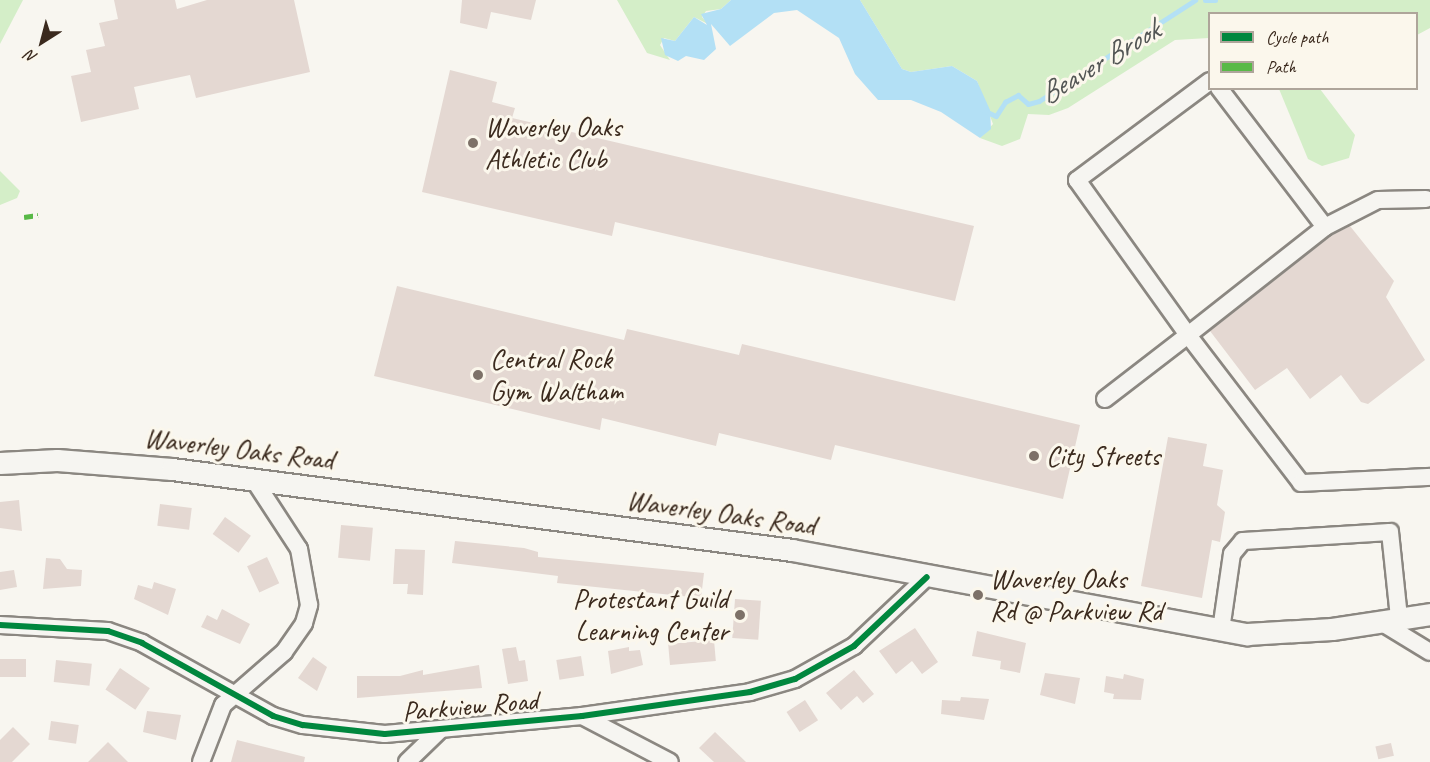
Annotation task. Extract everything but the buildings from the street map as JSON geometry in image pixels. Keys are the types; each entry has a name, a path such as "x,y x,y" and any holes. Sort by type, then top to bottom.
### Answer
{"main road":[{"name":"Waverley Oaks Road","path":"0,464 57,460 254,480 792,550 1221,630 1288,634 1430,614"}],"street":[{"path":"1208,82 1077,180 1188,335 1301,483 1430,477"},
{"path":"1221,90 1324,227"},
{"path":"1105,399 1324,227 1378,200 1429,201"},
{"path":"201,762 216,716 232,695 284,652 304,623 309,605 299,549 254,480"},
{"path":"1221,630 1232,554 1243,541 1390,532 1390,620 1430,652"},
{"name":"Parkview Road","path":"0,625 108,631 142,643 232,695 303,725 386,734 582,716 750,692 795,679 854,646 927,577"},
{"path":"582,716 670,762"},
{"path":"407,762 440,730"}],"green space":[{"path":"0,0 23,0 0,44"},
{"path":"617,0 731,0 721,9 706,11 702,17 708,24 694,17 675,41 664,38 660,45 670,60 647,53"},
{"path":"860,0 1430,0 1430,28 1418,34 1418,12 1208,12 1208,38 1175,40 1068,108 1049,115 1028,114 1020,139 1002,146 980,138 993,124 977,81 952,66 911,72 902,69"},
{"path":"1279,90 1321,90 1355,135 1349,158 1322,166 1308,159"},
{"path":"0,171 20,191 17,198 0,205"}],"water":[{"path":"731,0 860,0 902,69 911,72 952,66 977,81 990,110 991,129 980,138 941,112 911,100 878,100 855,74 839,38 797,10 774,13 730,46 711,24 716,49 704,60 686,56 678,61 665,55 661,38 675,41 694,17 707,25 701,14 721,9"}],"waterway":[{"name":"Beaver Brook","path":"983,110 996,116 1005,102 1018,95 1028,104 1039,101 1195,0"},
{"name":"Beaver Brook","path":"1205,0 1215,0"}],"marked path":[{"path":"24,217 38,215"}],"cycle path":[{"path":"0,625 108,631 142,643 273,716 303,725 385,734 582,716 750,692 795,679 854,646 927,577"}],"place":[{"name":"Waverley Oaks Athletic Club","path":"473,143"},
{"name":"Central Rock Gym Waltham","path":"478,375"},
{"name":"City Streets","path":"1034,456"},
{"name":"Waverley Oaks Rd @ Parkview Rd","path":"978,595"},
{"name":"Protestant Guild Learning Center","path":"740,615"}]}
